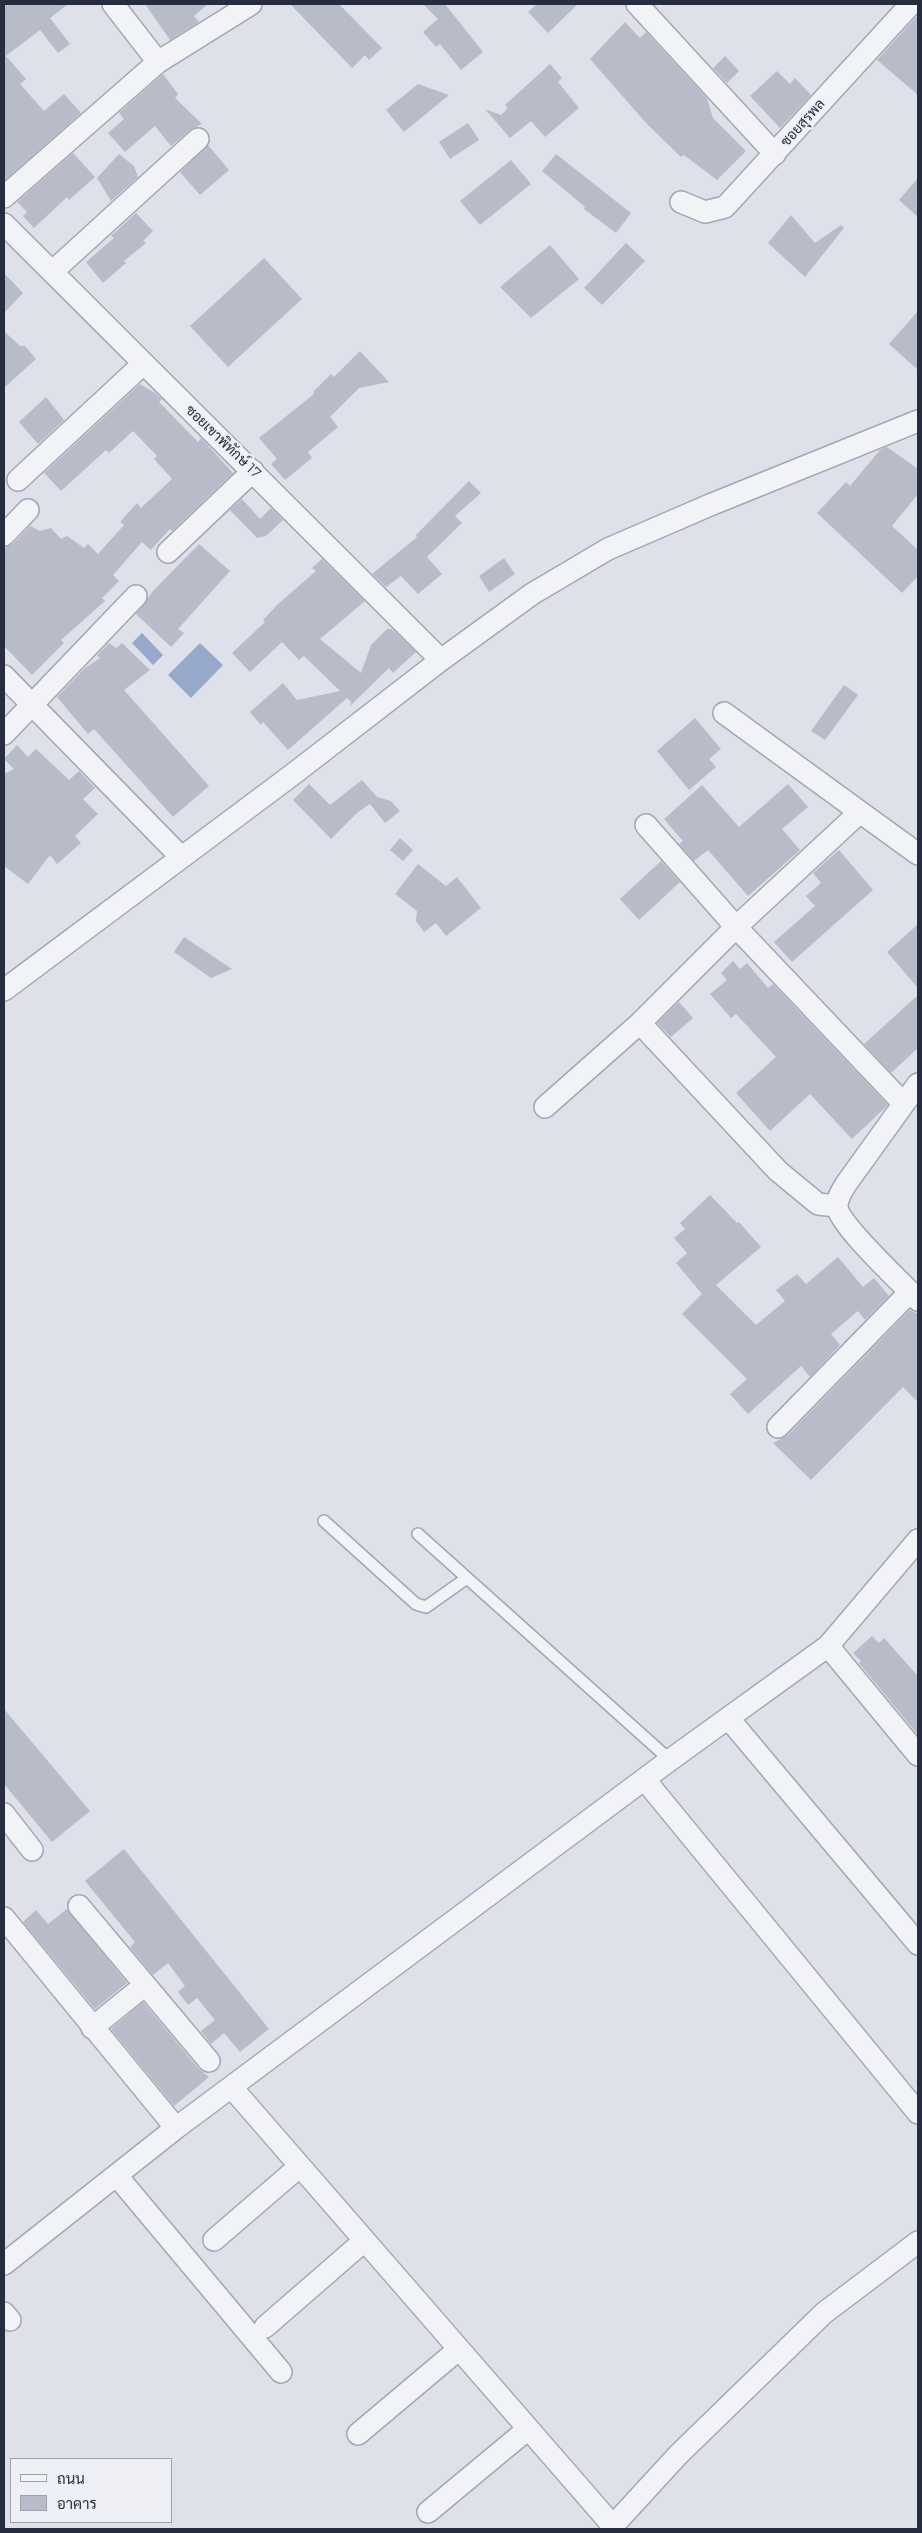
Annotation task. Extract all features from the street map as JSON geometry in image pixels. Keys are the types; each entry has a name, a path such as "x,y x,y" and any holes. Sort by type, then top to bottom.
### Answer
{"street":[{"path":"113,4 158,62"},
{"path":"4,197 158,62 252,4"},
{"path":"637,4 775,154"},
{"name":"ซอยสุรพล","path":"681,202 705,212 725,207 911,4"},
{"path":"52,272 198,139"},
{"name":"ซอยเขาพิทักษ์ 17","path":"4,224 441,660"},
{"path":"18,480 143,364"},
{"path":"4,990 441,660 532,594 608,549 710,505 918,421"},
{"path":"168,552 253,471"},
{"path":"4,535 28,510"},
{"path":"4,734 136,596"},
{"path":"4,676 181,857"},
{"path":"724,713 918,854"},
{"path":"544,1107 640,1023 736,927 860,812"},
{"path":"646,825 736,927 903,1103"},
{"path":"640,1023 778,1171 818,1204 837,1206"},
{"path":"778,1426 914,1296 846,1225 837,1206 838,1197 846,1184 918,1084"},
{"path":"4,2264 176,2128 232,2089 670,1760 828,1646 918,1540"},
{"path":"828,1646 918,1755"},
{"path":"729,1718 918,1944"},
{"path":"645,1780 918,2113"},
{"path":"4,1814 32,1850"},
{"path":"80,1906 208,2060"},
{"path":"4,1918 92,2028 176,2128"},
{"path":"92,2028 145,1985"},
{"path":"232,2089 459,2349 611,2528 678,2455 824,2313 918,2242"},
{"path":"214,2240 300,2166"},
{"path":"117,2176 281,2372"},
{"path":"265,2327 364,2241"},
{"path":"358,2434 459,2349"},
{"path":"428,2512 528,2429"}],"lane":[{"path":"324,1521 416,1604 426,1607 468,1578"},
{"path":"418,1534 670,1760"}],"water":[{"path":"142,633 163,655 153,665 132,643"},
{"path":"200,643 223,665 191,698 168,675"}],"building":[{"path":"4,4 68,4 50,18 70,44 58,53 40,30 6,56 26,79 20,84 44,111 64,94 81,113 4,181"},
{"path":"145,4 208,4 194,16 199,22 170,40"},
{"path":"290,4 339,4 382,48 369,60 365,55 352,68"},
{"path":"423,4 445,4 483,52 461,70 440,44 436,47 423,32 438,19"},
{"path":"537,4 578,4 548,33 528,12"},
{"path":"918,15 918,95 877,60"},
{"path":"625,22 640,38 646,32 707,98 713,118 746,151 717,180 684,155 681,157 647,124 590,59"},
{"path":"725,56 739,71 727,83 713,68"},
{"path":"550,64 562,78 558,82 579,108 545,137 531,121 510,138 485,109 501,115 508,108 505,105"},
{"path":"777,71 790,84 795,78 811,95 780,128 750,96"},
{"path":"163,74 178,94 175,98 202,124 190,130 171,146 155,126 125,152 108,133 124,119 119,113"},
{"path":"418,84 449,95 404,132 386,110"},
{"path":"468,123 479,140 450,159 439,142"},
{"path":"208,145 229,170 200,195 180,172"},
{"path":"73,153 95,177 69,200 67,197 34,228 23,216 27,212 17,202"},
{"path":"119,154 134,166 138,177 111,201 97,178"},
{"path":"556,154 631,213 616,233 584,209 585,207 542,171"},
{"path":"511,160 531,184 480,225 460,201"},
{"path":"918,178 918,217 899,200"},
{"path":"136,213 153,231 143,241 146,243 124,261 126,263 103,283 86,262 114,238 111,236"},
{"path":"791,215 815,243 841,225 844,228 805,277 768,243"},
{"path":"626,243 645,261 602,305 584,288"},
{"path":"550,245 579,279 531,318 500,287"},
{"path":"264,258 302,299 228,367 190,326"},
{"path":"4,273 23,293 4,313"},
{"path":"918,311 918,370 889,344"},
{"path":"4,331 20,346 25,346 36,359 4,388"},
{"path":"360,351 389,382 359,388 330,417 338,427 308,452 312,458 285,480 271,464 277,459 259,438 314,394 313,392 331,374 334,377"},
{"path":"140,384 162,399 159,402 198,442 201,438 233,473 172,531 170,529 151,550 142,542 113,575 119,581 102,598 105,601 61,640 64,643 32,675 4,646 4,547 13,544 30,526 40,531 51,528 61,539 67,536 84,548 88,544 98,554 124,525 120,522 137,503 141,508 172,479 154,459 157,456 133,431 109,453 106,450 61,491 44,473"},
{"path":"46,397 64,420 38,444 19,422"},
{"path":"887,447 918,469 918,494 892,526 918,550 918,576 902,593 817,513 846,482 850,486 880,450"},
{"path":"469,481 481,493 455,516 462,523 427,557 442,574 418,594 401,576 386,587 372,574 417,537 416,535"},
{"path":"242,499 260,519 271,508 283,520 266,536 257,538 230,510"},
{"path":"199,544 230,571 178,629 184,633 171,647 136,614 153,591"},
{"path":"504,558 515,574 489,592 479,576"},
{"path":"322,559 365,601 320,639 361,673 371,645 387,629 392,629 416,652 393,673 389,668 350,706 351,702 347,698 288,750 263,722 261,725 250,712 283,683 297,700 340,691 304,656 299,660 282,642 250,672 232,653 265,622 263,620 278,604 316,571 312,568"},
{"path":"109,643 116,648 122,643 150,670 124,690 209,786 173,817 94,729 88,734 57,697 85,668 100,658 97,655"},
{"path":"844,685 858,695 825,740 811,731"},
{"path":"695,718 721,749 709,759 716,767 689,790 657,751"},
{"path":"17,745 28,757 36,749 69,780 79,771 95,788 83,799 98,814 75,836 81,843 57,864 50,855 28,884 4,866 4,774 14,769 4,759"},
{"path":"362,780 377,797 391,801 400,811 385,823 370,804 358,812 331,839 293,800 309,784 330,805"},
{"path":"788,784 808,807 782,829 800,850 748,896 708,850 694,861 679,844 683,841 664,819 702,785 739,827"},
{"path":"400,838 413,850 403,861 390,850"},
{"path":"839,850 873,890 792,962 774,942 815,906 806,896 821,883 813,873"},
{"path":"661,861 680,882 639,920 620,899"},
{"path":"418,864 446,886 457,877 481,908 446,936 436,923 424,932 416,921 417,911 395,894"},
{"path":"918,924 918,988 887,952"},
{"path":"184,937 232,969 211,978 174,952"},
{"path":"733,961 740,969 747,963 768,988 773,984 888,1105 852,1139 810,1094 770,1131 736,1093 776,1057 736,1014 731,1018 710,994 727,980 721,973"},
{"path":"918,995 918,1048 891,1073 864,1044"},
{"path":"679,1002 693,1018 671,1037 657,1023"},
{"path":"710,1195 737,1223 739,1222 761,1247 716,1285 756,1325 785,1301 776,1290 797,1274 806,1284 838,1257 863,1287 874,1278 889,1296 865,1320 858,1311 831,1334 840,1345 810,1377 801,1366 748,1414 730,1394 747,1379 682,1314 702,1294 676,1263 687,1253 674,1238 685,1229 680,1223"},
{"path":"910,1310 918,1314 918,1402 903,1387 811,1480 773,1443 787,1436"},
{"path":"872,1636 879,1643 884,1638 918,1676 918,1735 859,1663 861,1661 853,1653"},
{"path":"4,1709 90,1811 52,1842 4,1784"},
{"path":"124,1849 269,2029 240,2052 224,2033 211,2044 201,2031 215,2020 197,1998 188,2005 178,1992 185,1986 168,1963 153,1975 130,1947 135,1942 85,1881"},
{"path":"67,1909 127,1983 95,2009 23,1922 36,1910 48,1924"},
{"path":"143,2002 199,2069 209,2077 174,2106 111,2029"}]}
